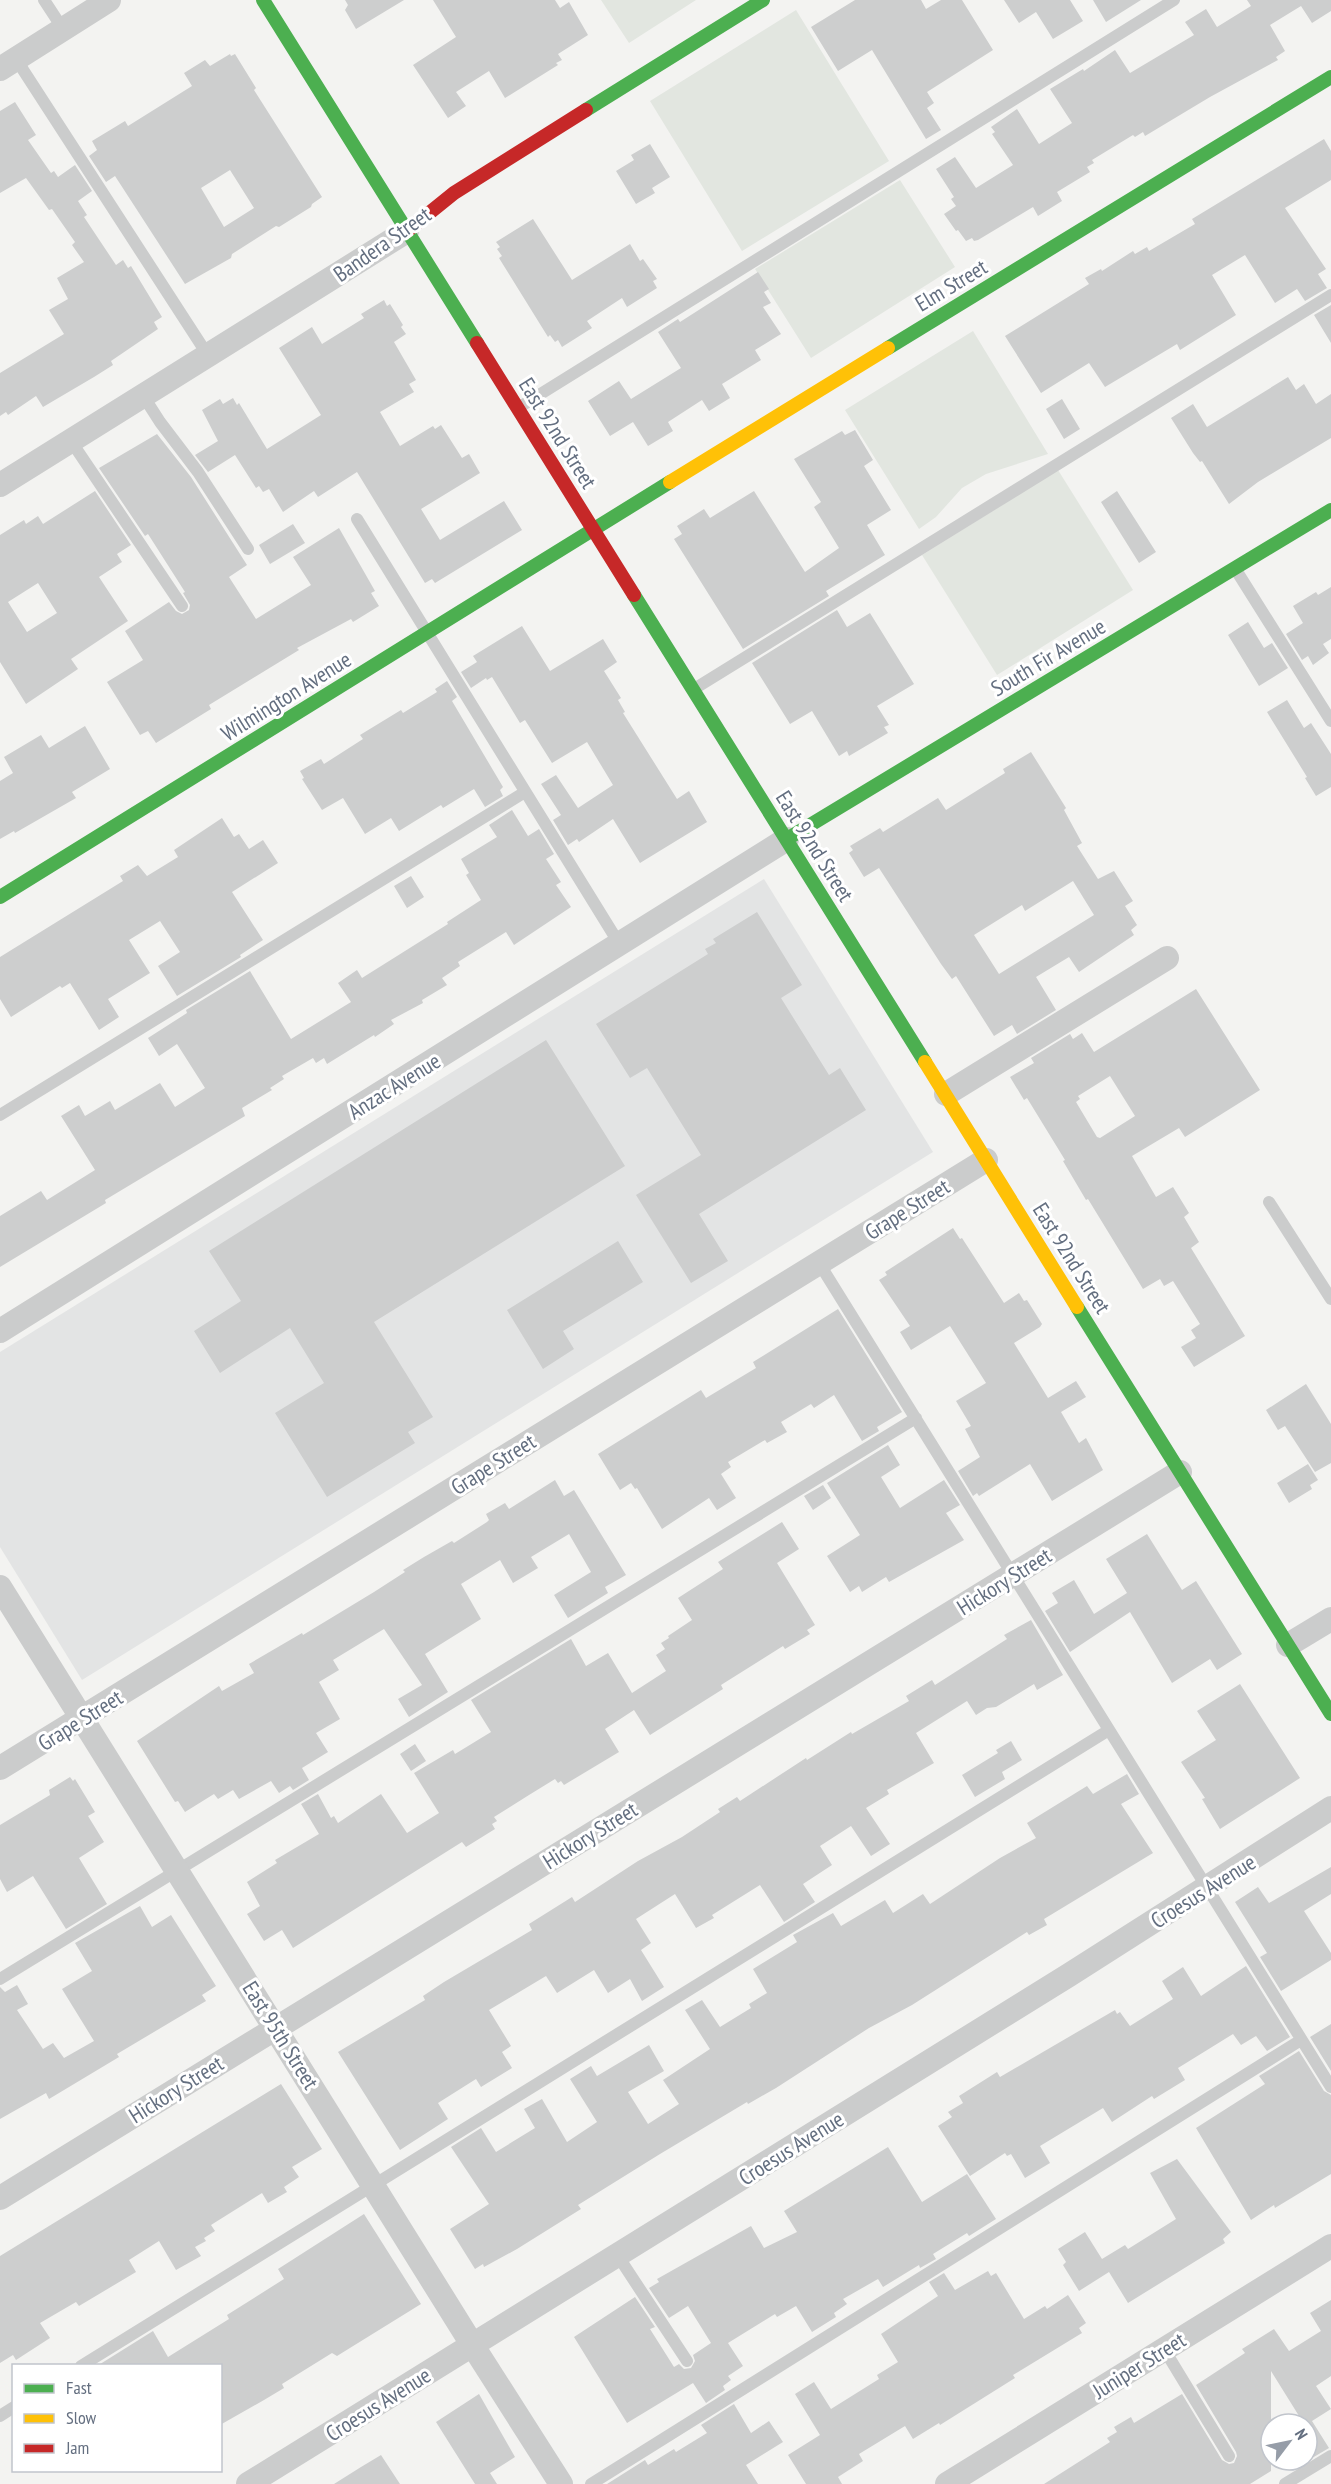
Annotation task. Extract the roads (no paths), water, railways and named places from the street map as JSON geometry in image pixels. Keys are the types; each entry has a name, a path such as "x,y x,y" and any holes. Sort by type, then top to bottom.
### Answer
{"street":[{"path":"8,64 109,0"},
{"name":"East 92nd Street","path":"263,0 1331,1714"},
{"name":"Bandera Street","path":"0,485 209,357 407,231 454,192 763,0"},
{"name":"Elm Street","path":"593,529 1331,77"},
{"name":"South Fir Avenue","path":"787,839 1331,510"},
{"name":"Wilmington Avenue","path":"0,897 593,529"},
{"name":"Anzac Avenue","path":"0,1331 787,839"},
{"path":"946,1094 1167,958"},
{"name":"Grape Street","path":"0,1768 986,1160"},
{"name":"Hickory Street","path":"0,2198 1180,1473"},
{"name":"East 95th Street","path":"0,1587 561,2484"},
{"path":"1288,1645 1331,1619"},
{"name":"Croesus Avenue","path":"248,2484 1207,1889 1331,1808"},
{"name":"Juniper Street","path":"946,2484 1331,2246"}],"lane":[{"path":"45,0 63,29"},
{"path":"517,408 1174,0"},
{"path":"8,64 209,357"},
{"path":"693,690 1331,295"},
{"path":"144,397 198,472 248,549"},
{"path":"71,441 182,606"},
{"path":"357,519 620,945"},
{"path":"1235,569 1331,721"},
{"path":"0,1115 525,792"},
{"path":"1269,1202 1331,1299"},
{"path":"819,1263 1331,2087"},
{"path":"0,1979 916,1418"},
{"path":"84,2364 1109,1730"},
{"path":"591,2484 1301,2040"},
{"path":"618,2256 687,2361"},
{"path":"1164,2349 1229,2456"},
{"path":"1285,2484 1331,2456"}]}
